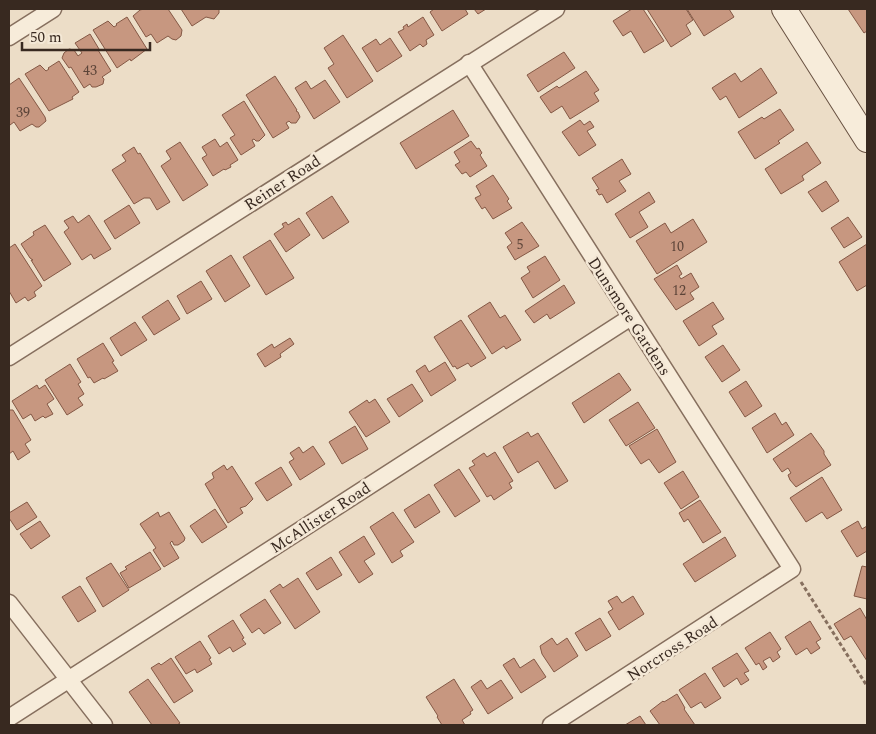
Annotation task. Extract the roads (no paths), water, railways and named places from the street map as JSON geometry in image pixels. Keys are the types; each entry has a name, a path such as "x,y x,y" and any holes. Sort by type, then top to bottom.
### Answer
{"main road":[{"path":"784,9 867,140"}],"street":[{"path":"9,37 53,9"},
{"name":"Reiner Road","path":"9,357 556,9"},
{"name":"Dunsmore Gardens","path":"469,63 792,569"},
{"name":"McAllister Road","path":"9,718 631,317"},
{"name":"Norcross Road","path":"551,725 792,569"},
{"path":"9,603 104,725"}]}
